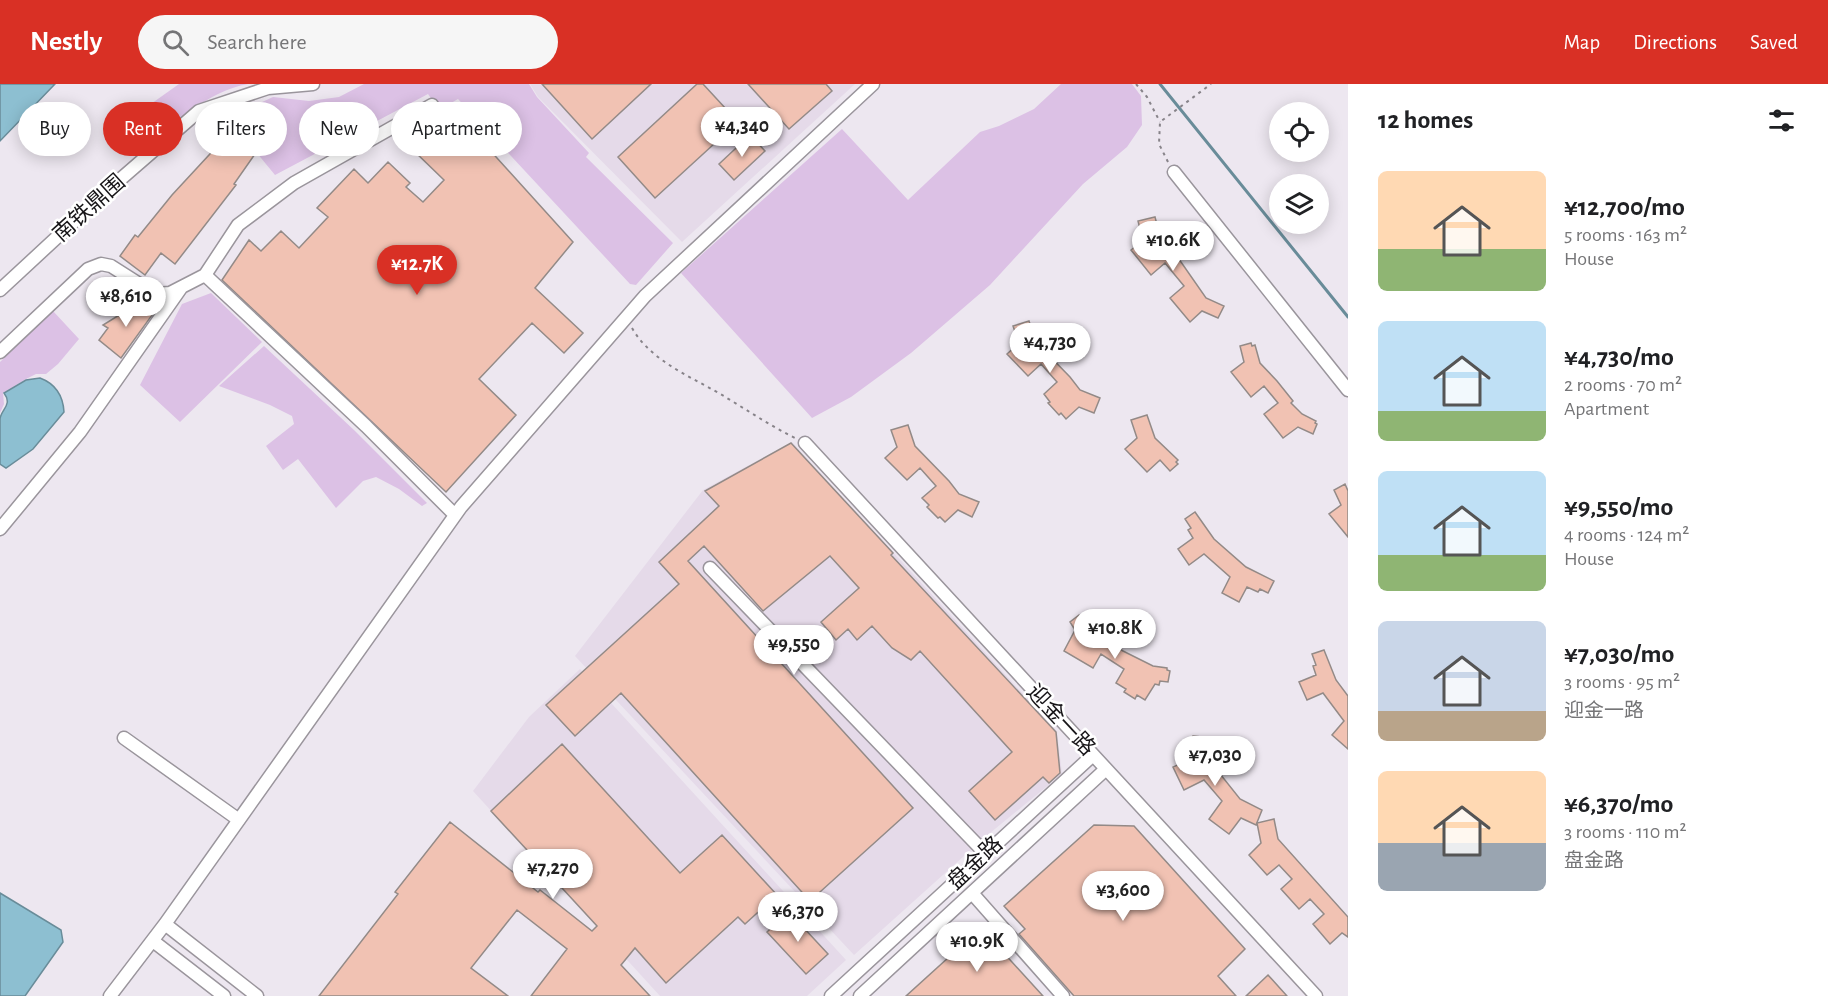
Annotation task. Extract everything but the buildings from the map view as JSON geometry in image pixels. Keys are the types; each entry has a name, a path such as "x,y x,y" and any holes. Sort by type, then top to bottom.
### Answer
{"street":[{"name":"南铁鼎围","path":"0,290 108,190 199,111 268,88 314,84"},
{"path":"110,996 165,924 455,515 645,296 873,84"},
{"path":"0,352 88,269 101,264 111,266 155,294 170,293 205,275 238,225 294,183 391,128"},
{"path":"1174,172 1348,390"},
{"path":"205,275 366,426 455,515"},
{"path":"0,529 80,432 181,287"},
{"name":"迎金一路","path":"805,443 1316,996"},
{"path":"710,568 986,854"},
{"path":"124,738 239,820"},
{"name":"盘金路","path":"831,996 1093,755"},
{"name":"盘金路","path":"860,996 1106,769"},
{"path":"972,893 1063,996"},
{"path":"165,924 257,996"},
{"path":"153,940 224,996"}],"path":[{"path":"1136,84 1147,98 1160,122 1159,144 1174,172"},
{"path":"1160,122 1210,84"},
{"path":"626,318 635,334 663,361 727,398 753,416 805,443"}],"shaded area":[{"path":"179,84 248,84 220,93 204,102 195,102 195,107 183,116 183,102 154,102"},
{"path":"364,84 529,84 537,97 589,153 586,157 673,243 636,285 630,284 511,156 522,156 522,102 461,102 458,99 453,102 434,102 428,94 413,102 391,102 391,114 379,120 379,102 299,102 299,156 311,156 275,175 259,156 287,156 287,102 262,102 273,97 309,101 339,97"},
{"path":"530,84 855,84 682,242 538,97"},
{"path":"1061,84 1132,84 1141,96 1142,125 1127,147 1083,184 990,285 911,353 851,397 812,418 681,273 842,129 908,200 980,132 999,126 1034,109"},
{"path":"211,293 262,342 180,422 140,385 182,304"},
{"path":"53,311 79,339 58,364 46,374 36,374 3,393 4,404 0,413 0,362"},
{"path":"264,346 354,430 427,503 422,506 399,489 376,477 363,481 336,508 298,459 283,470 266,446 294,424 292,416 270,405 219,386"},
{"path":"792,442 1057,731 1062,774 984,838 854,955 575,656 703,490"},
{"path":"580,669 846,960 807,996 660,996 473,791 529,717"}],"water":[{"path":"0,84 55,84 38,102 18,102 18,122 0,141"},
{"path":"40,378 50,383 58,391 64,412 33,449 6,468 0,464 0,419 7,404 4,393 26,380"},
{"path":"0,893 61,930 63,942 25,996 0,996"}],"waterway":[{"path":"1160,84 1348,317"}]}
